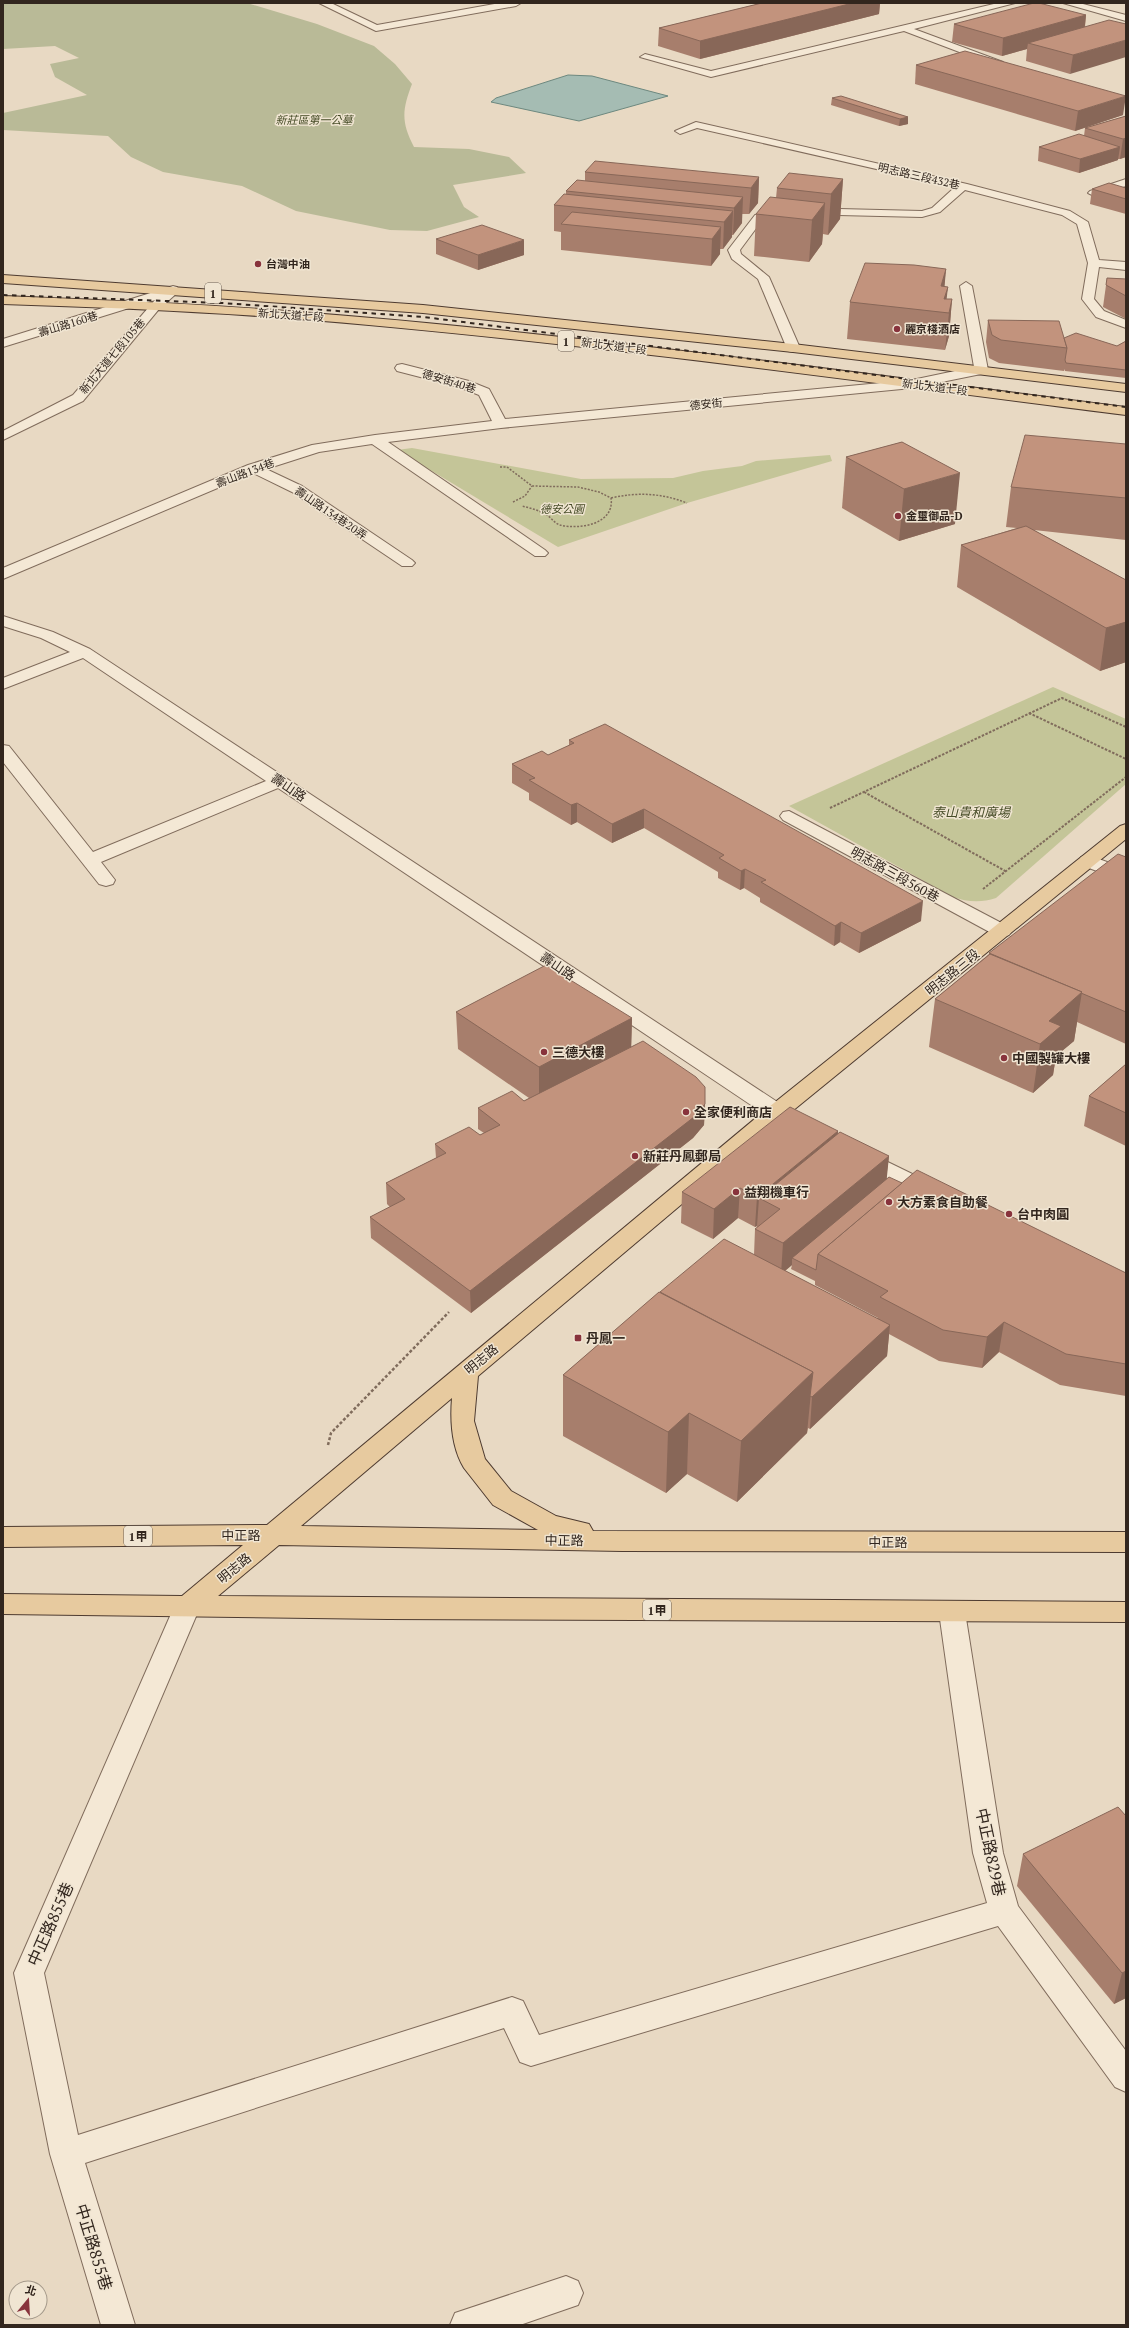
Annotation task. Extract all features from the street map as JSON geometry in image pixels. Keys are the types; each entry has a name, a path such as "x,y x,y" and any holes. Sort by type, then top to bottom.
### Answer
{"main road":[{"name":"新北大道七段","path":"3,279 423,309 793,348 1126,388"},
{"name":"新北大道七段","path":"3,300 132,304 414,324 599,344 1126,411"},
{"name":"明志路三段","path":"777,1112 1126,830"},
{"name":"明志路","path":"187,1607 466,1371 777,1112"},
{"path":"466,1371 462,1421 473,1462 502,1498 549,1524 622,1541"},
{"name":"中正路","path":"3,1537 273,1535 622,1541 1126,1542"},
{"name":"1甲","path":"3,1604 187,1607 1126,1612"}],"street":[{"path":"324,3 376,28 516,3"},
{"path":"646,57 711,74 1010,3"},
{"path":"1068,3 1126,18"},
{"path":"904,28 1010,67"},
{"name":"明志路三段432巷","path":"680,131 696,125 963,186 1066,213 1082,222 1094,263"},
{"path":"1094,193 1126,182"},
{"path":"793,348 763,277 736,256 734,250 759,217 770,214 797,211 922,214 936,210 963,186"},
{"path":"1126,266 1094,263 1088,299 1100,314 1126,324"},
{"path":"966,286 981,370"},
{"name":"壽山路160巷","path":"3,343 173,290"},
{"name":"新北大道七段105巷","path":"3,436 78,398 155,306 173,290"},
{"name":"德安街40巷","path":"402,368 464,384 484,392 501,424"},
{"name":"德安街","path":"501,424 912,384 981,370"},
{"name":"壽山路134巷","path":"3,574 253,468 317,448 375,438 501,424"},
{"path":"375,438 540,553"},
{"name":"壽山路134巷20弄","path":"253,468 297,489 407,563"},
{"name":"壽山路","path":"3,621 47,635 84,652 777,1112 812,1130"},
{"path":"3,684 84,652"},
{"path":"3,750 106,880"},
{"path":"90,860 280,781"},
{"name":"明志路三段560巷","path":"788,816 1002,931"},
{"path":"1088,861 1126,876"},
{"path":"840,1145 951,1203"},
{"name":"中正路855巷","path":"118,2325 66,2154 29,1973 187,1607"},
{"name":"中正路829巷","path":"952,1612 988,1853 1004,1911 1126,2077"},
{"path":"66,2154 512,2011 531,2052 1004,1911"},
{"path":"468,2325 566,2292"}],"path":[{"path":"500,467 508,467 532,486 578,487 599,492 611,498 653,492 667,495 687,503"},
{"path":"532,486 529,493 512,502 542,512 562,526 585,525 604,518 611,512 614,505 611,498"},
{"path":"826,810 1062,698 1126,727"},
{"path":"1029,713 1126,759"},
{"path":"979,890 984,889 1007,872 1126,777"},
{"path":"863,792 1007,872"},
{"path":"327,1447 331,1433 449,1312"}],"green space":[{"name":"新莊區第一公墓","path":"3,3 247,3 317,24 374,46 395,64 412,84 406,101 404,116 407,130 414,147 469,149 509,157 526,173 453,185 464,207 479,217 427,231 390,230 296,211 242,186 163,172 131,157 108,136 3,130 3,113 87,95 55,77 50,64 79,58 55,46 3,49"},
{"name":"德安公園","path":"412,448 581,479 673,478 703,471 742,466 756,461 830,455 832,461 687,503 558,547 397,450"},
{"name":"泰山貴和廣場","path":"1053,687 1126,719 1126,784 996,898 985,901 974,901 953,897 789,806"}],"shaded area":[{"path":"568,75 592,76 668,96 579,121 491,102 496,98"}],"building":[{"path":"762,3 853,3 700,41 659,28"},
{"path":"1034,3 1086,15 1003,38 954,24"},
{"path":"1109,20 1126,24 1126,40 1073,55 1028,43"},
{"path":"965,51 1126,96 1078,111 916,65"},
{"path":"841,96 908,117 900,119 832,98"},
{"path":"1126,116 1126,138 1123,139 1085,128"},
{"path":"1079,134 1120,147 1080,159 1039,147"},
{"path":"595,161 759,177 751,188 585,172"},
{"path":"789,173 843,179 831,194 777,188"},
{"path":"577,180 743,197 734,208 566,191"},
{"path":"1109,183 1126,188 1126,199 1092,189"},
{"path":"564,194 733,211 724,222 554,205"},
{"path":"770,197 825,203 812,220 756,214"},
{"path":"572,212 721,227 712,239 561,224"},
{"path":"482,225 524,240 478,255 436,239"},
{"path":"865,263 914,265 946,269 941,286 948,287 944,299 952,299 949,313 850,302"},
{"path":"1107,278 1126,279 1126,296 1106,285"},
{"path":"988,320 1059,321 1067,348 1001,340 992,335"},
{"path":"1076,333 1117,346 1126,341 1126,370 1066,363 1067,348 1064,338"},
{"path":"1025,435 1126,444 1126,498 1011,487"},
{"path":"902,442 960,473 904,489 846,457"},
{"path":"1026,526 1126,580 1126,622 1106,628 961,545"},
{"path":"605,724 923,901 861,933 841,922 835,926 761,882 766,880 745,869 741,871 719,858 724,855 644,809 612,824 577,803 571,805 529,780 535,778 512,764 542,751 548,755 574,743 569,740"},
{"path":"1118,854 1126,857 1126,1012 989,953"},
{"path":"990,954 1082,992 1049,1021 1061,1026 1040,1044 935,999"},
{"path":"546,965 632,1018 539,1067 456,1012"},
{"path":"643,1041 696,1077 705,1087 705,1104 694,1117 470,1291 370,1217 405,1199 386,1183 446,1153 435,1144 469,1127 480,1135 500,1125 478,1108 512,1091 524,1101"},
{"path":"1126,1064 1126,1113 1089,1096"},
{"path":"790,1107 838,1131 757,1197 740,1188 714,1209 682,1192"},
{"path":"840,1132 889,1156 783,1243 755,1229 780,1209 759,1198"},
{"path":"917,1170 1126,1273 1126,1364 1066,1354 1004,1322 987,1337 943,1330 880,1297 888,1291 818,1254"},
{"path":"889,1177 902,1183 818,1254 816,1270 792,1258"},
{"path":"724,1239 890,1325 812,1397 810,1396 813,1372 660,1292"},
{"path":"659,1292 813,1372 741,1441 689,1413 668,1432 563,1375"},
{"path":"1118,1807 1126,1816 1126,1971 1122,1973 1023,1854"}],"railway":[{"path":"3,295 222,303 424,317 1126,407"}],"place":[{"name":"台灣中油","path":"258,264"},
{"name":"麗京棧酒店","path":"897,329"},
{"name":"金璽御品-D","path":"898,516"},
{"name":"三德大樓","path":"544,1052"},
{"name":"中國製罐大樓","path":"1004,1058"},
{"name":"全家便利商店","path":"686,1112"},
{"name":"新莊丹鳳郵局","path":"635,1156"},
{"name":"益翔機車行","path":"736,1192"},
{"name":"大方素食自助餐","path":"889,1202"},
{"name":"台中肉圓","path":"1009,1214"},
{"name":"丹鳳一","path":"578,1338"}]}
